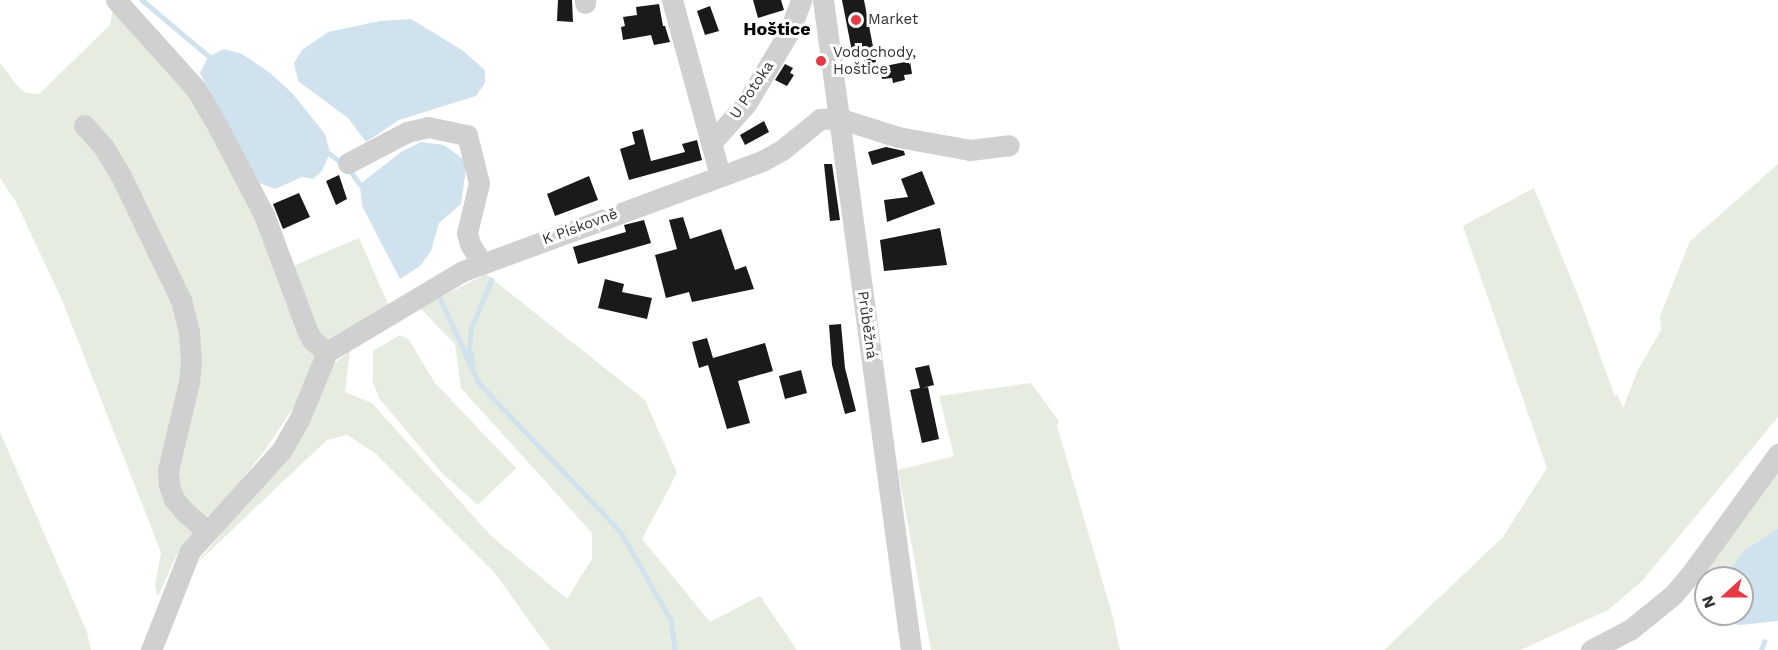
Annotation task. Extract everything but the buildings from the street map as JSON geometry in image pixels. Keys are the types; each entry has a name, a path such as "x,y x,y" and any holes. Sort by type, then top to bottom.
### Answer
{"street":[{"path":"116,0 196,89 264,215 312,340 327,352 299,420 281,451 190,551 150,650"},
{"path":"672,0 720,176"},
{"name":"U Potoka","path":"711,143 746,104 789,32 801,0"},
{"name":"Průběžná","path":"824,0 911,650"},
{"path":"838,118 898,137 970,150 1009,145"},
{"name":"K Pískovně","path":"327,352 422,295 482,263 762,160 782,150 820,119 838,118"},
{"path":"84,125 103,146 121,176 181,300 189,332 191,361 189,382 168,470 169,485 174,499 207,531"},
{"path":"348,163 407,132 428,127 467,135 479,183 467,233 470,244 482,263"},
{"path":"1591,650 1631,628 1673,595 1778,454"}],"shaded area":[{"path":"113,9 196,99 286,269 359,238 389,306 317,349 300,397 266,449 232,492 205,519 176,557 158,596 155,587 161,552 62,300 16,202 0,178 0,63 19,88 26,93 39,94 110,25"},
{"path":"1778,164 1778,417 1642,581 1608,610 1521,650 1384,650 1503,537 1547,468 1463,226 1534,188 1583,308 1615,397 1617,394 1623,408 1637,372 1661,330 1660,316 1690,241"},
{"path":"486,274 645,400 677,473 642,539 710,622 760,596 797,650 550,650 495,573 375,453 347,435 327,440 196,564 261,486 332,365 350,351 345,392 372,403 491,536 567,599 592,559 592,533 461,388 455,344 420,308"},
{"path":"400,335 409,340 435,383 516,468 478,505 441,472 379,398 373,382 373,351"},
{"path":"1031,383 1059,421 1057,426 1112,614 1120,650 931,650 898,470 954,456 939,396"},
{"path":"0,432 87,632 91,650 0,650"},
{"path":"1778,469 1778,528 1744,551 1733,566 1707,566"}],"water":[{"path":"411,19 462,50 485,70 485,83 476,96 399,120 366,142 348,118 298,81 294,63 302,50 328,32 380,21"},
{"path":"224,49 242,54 269,72 293,94 325,134 330,153 322,171 313,179 302,177 275,189 257,182 200,73 208,57"},
{"path":"421,142 444,145 467,162 461,204 439,223 431,251 420,266 400,279 362,206 360,184 401,152"},
{"path":"1778,528 1778,621 1754,624 1754,566 1733,566 1744,551"}],"waterway":[{"path":"142,0 211,58"},
{"path":"325,150 342,163"},
{"path":"349,169 363,188"},
{"path":"473,363 469,350 471,329 491,280"},
{"path":"440,298 479,383 621,532 671,620 675,650"},
{"path":"1761,650 1764,642"}],"place":[{"name":"Market","path":"856,20"},
{"name":"Vodochody, Hoštice","path":"821,61"}],"district":[{"name":"Hoštice","path":"777,29"}]}
